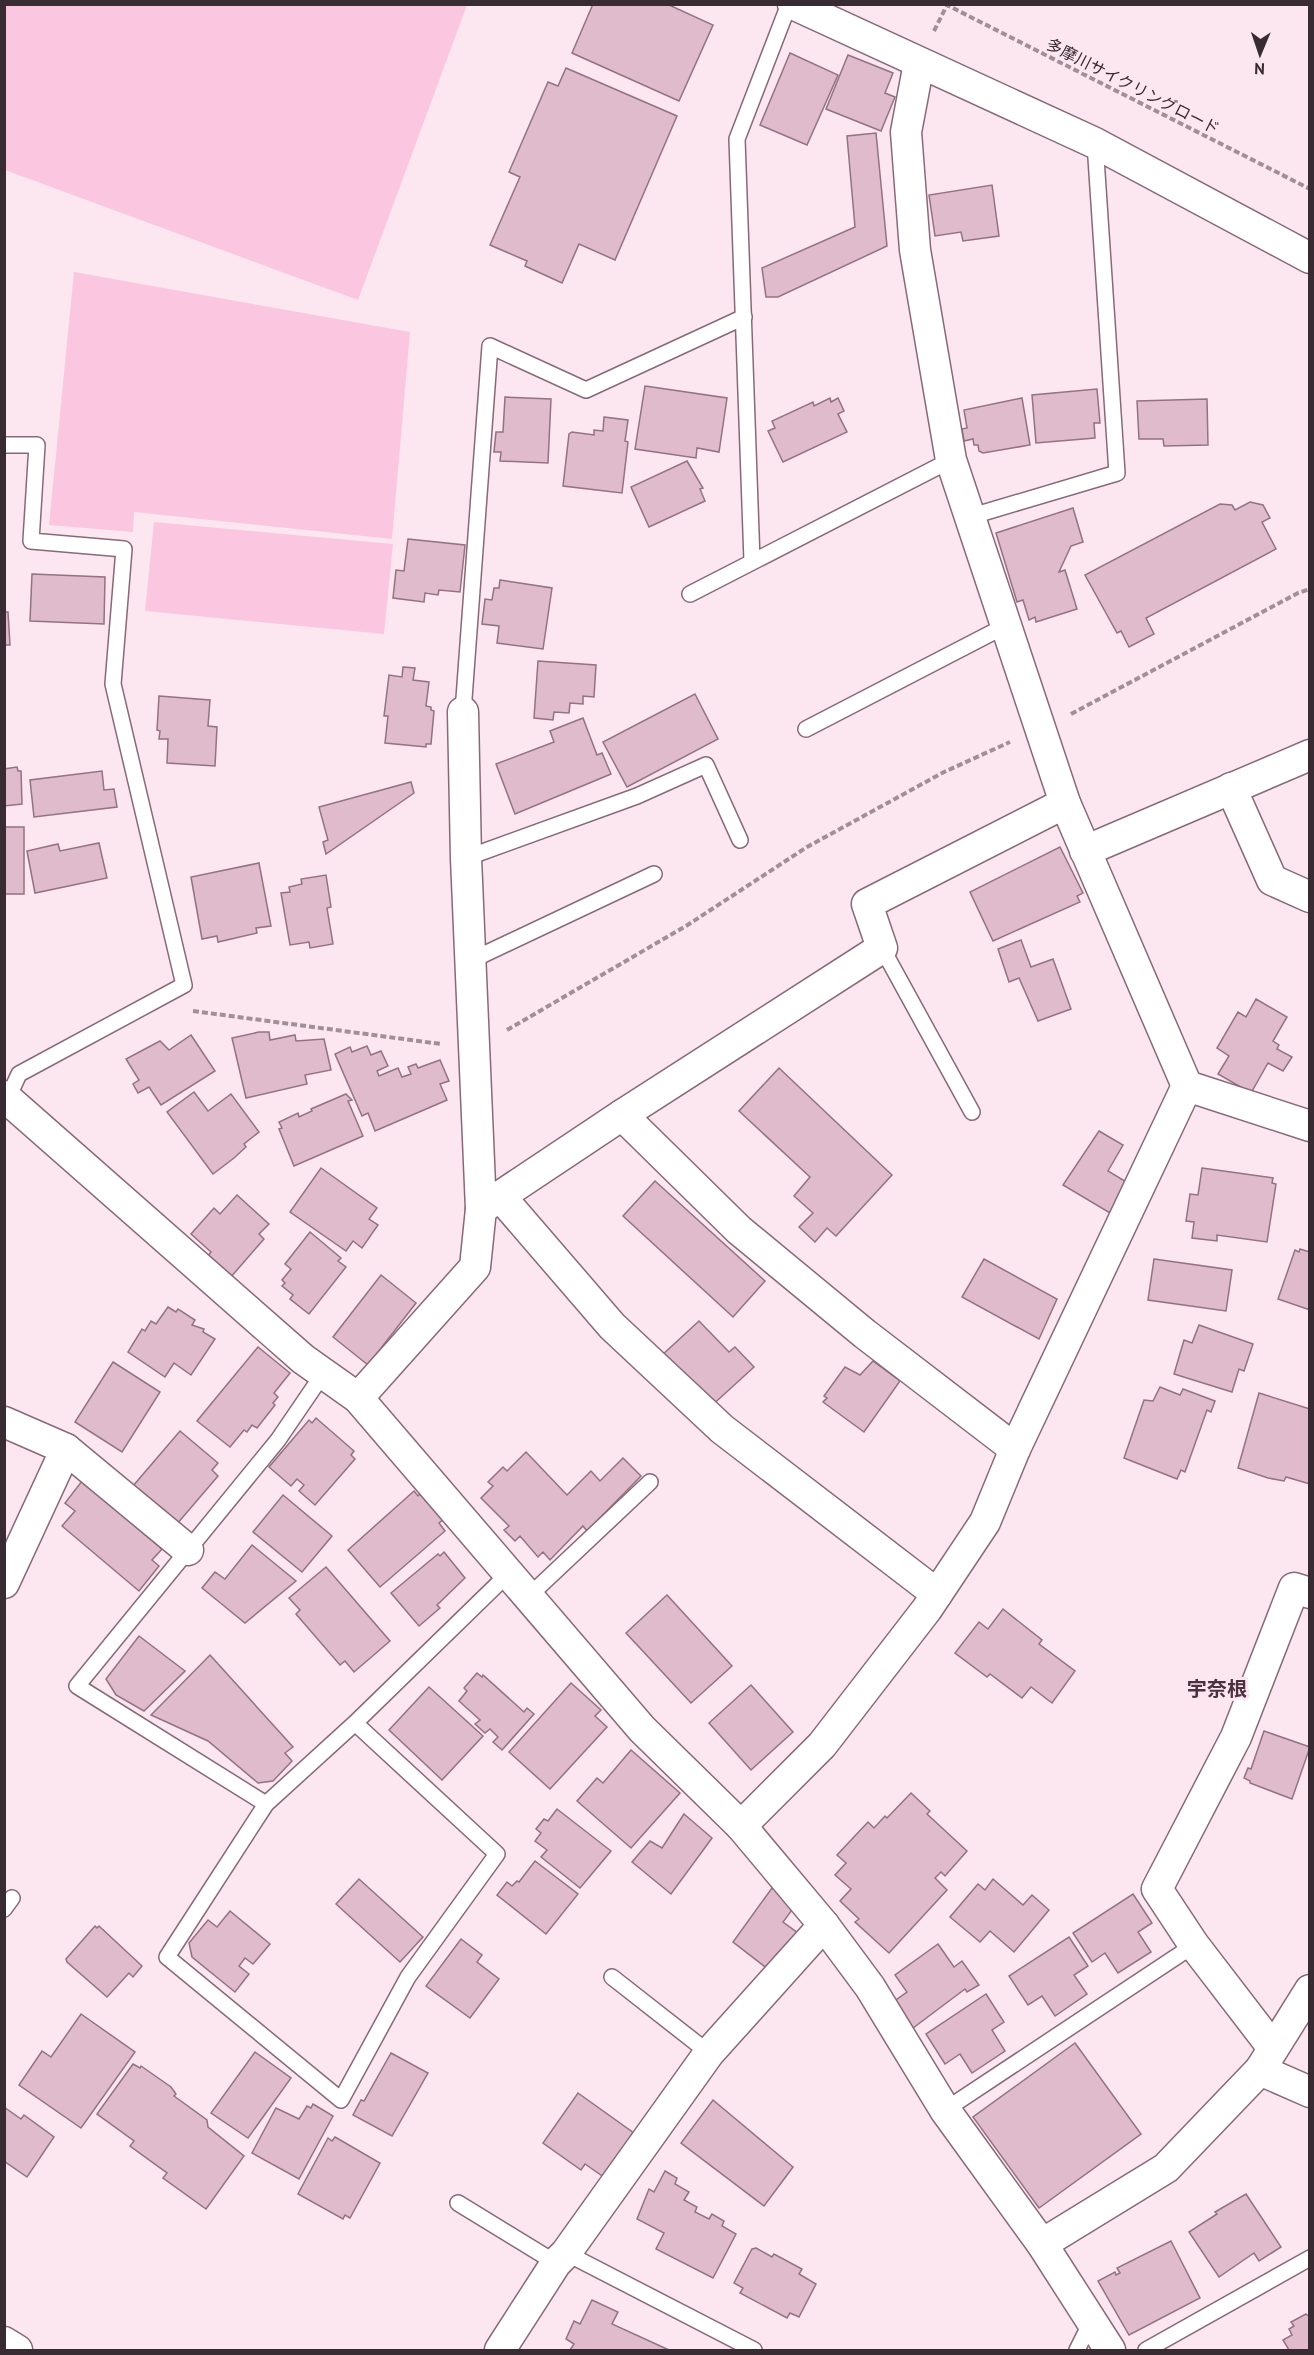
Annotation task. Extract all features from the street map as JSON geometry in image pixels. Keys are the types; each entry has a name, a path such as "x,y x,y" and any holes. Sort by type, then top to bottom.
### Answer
{"street":[{"path":"791,4 1095,143 1310,258"},
{"path":"741,1826 822,1745 937,1594 985,1522 1015,1449 1186,1086 1065,803 951,460 913,226 906,132 919,63"},
{"path":"358,1398 475,1267 491,1203 466,858 463,712"},
{"path":"1085,851 1310,755"},
{"path":"1232,788 1272,880 1310,897"},
{"path":"491,1203 622,1115 882,948 867,904 1065,803"},
{"path":"1186,1086 1310,1126"},
{"path":"6,1097 303,1359 358,1398 642,1729 741,1826 824,1925 870,1987 945,2110 1042,2244 1110,2350"},
{"path":"622,1115 739,1230 865,1334 1015,1449"},
{"path":"491,1203 612,1326 722,1429 937,1594"},
{"path":"4,1422 66,1449 188,1550"},
{"path":"4,1583 66,1449"},
{"path":"1310,1593 1294,1588 1236,1737 1157,1889 1267,2059 1310,2092"},
{"path":"504,2349 561,2258 709,2053 824,1925"},
{"path":"1042,2244 1166,2168 1267,2059 1310,1990"},
{"path":"4,2342 17,2350"}],"lane":[{"path":"752,561 737,139 791,4"},
{"path":"969,516 1117,473 1095,143"},
{"path":"463,712 490,346 586,390 744,317"},
{"path":"4,445 37,445 31,541 124,549 113,684 184,985 19,1074 6,1097"},
{"path":"690,594 951,460"},
{"path":"806,729 1005,626"},
{"path":"466,858 637,796 706,765 740,840"},
{"path":"472,960 654,874"},
{"path":"882,948 972,1112"},
{"path":"266,1804 77,1686 278,1440 323,1374"},
{"path":"529,1596 650,1482"},
{"path":"355,1723 497,1854 408,1977 341,2100 167,1957 266,1804 355,1723 509,1573"},
{"path":"945,2110 1194,1945"},
{"path":"612,1977 709,2053"},
{"path":"458,2203 561,2258 754,2350"},
{"path":"1146,2350 1310,2258"},
{"path":"1077,2350 1091,2322"}],"path":[{"name":"多摩川サイクリングロード","path":"945,4 1310,189"}],"shaded area":[{"path":"4,5 467,5 358,300 5,170"},
{"path":"74,272 410,332 392,539 134,512 133,532 49,525"},
{"path":"154,522 393,544 384,634 145,611"}],"building":[{"path":"593,4 667,4 713,25 679,101 572,53"},
{"path":"790,53 838,75 807,145 760,125"},
{"path":"848,55 893,73 885,93 895,97 881,131 826,109"},
{"path":"566,68 677,116 615,260 579,244 562,283 525,266 527,261 490,245 520,177 509,172 548,82 558,86"},
{"path":"876,133 887,246 778,297 766,297 762,268 855,227 847,136"},
{"path":"992,185 999,236 963,241 961,232 935,236 929,195"},
{"path":"645,386 727,398 719,452 697,448 696,458 635,449"},
{"path":"1097,389 1100,423 1094,423 1095,438 1036,443 1032,395"},
{"path":"505,397 551,399 548,463 500,461 501,452 494,452 496,432 503,432"},
{"path":"830,398 831,402 838,398 844,411 838,414 847,432 783,462 768,431 775,428 772,421 813,402 814,406"},
{"path":"1022,398 1030,445 983,453 979,451 978,445 974,445 973,439 964,441 962,429 967,428 964,410"},
{"path":"1207,399 1208,445 1164,446 1163,439 1139,439 1137,401"},
{"path":"604,417 628,420 625,441 628,442 622,493 563,486 569,434 572,432 594,435 594,430 603,431"},
{"path":"687,461 703,488 700,489 705,501 649,527 631,487"},
{"path":"1250,502 1263,505 1270,518 1262,522 1276,549 1146,618 1154,634 1129,647 1121,631 1117,633 1085,575 1220,504 1232,505 1235,510"},
{"path":"1073,508 1083,542 1071,546 1059,572 1065,570 1077,609 1036,622 1035,617 1029,620 1023,600 1017,602 996,533"},
{"path":"408,539 465,545 460,592 439,590 438,595 425,593 424,602 393,598 396,570 404,571"},
{"path":"32,574 105,577 104,624 30,621"},
{"path":"500,580 552,588 543,649 497,643 499,626 482,624 485,599 492,600 494,588 499,588"},
{"path":"4,612 8,612 10,645 4,645"},
{"path":"538,661 596,665 594,697 583,696 583,704 570,703 569,713 554,712 553,720 534,718"},
{"path":"403,667 415,668 413,680 429,682 426,706 431,707 434,711 431,744 426,744 426,747 385,743 388,716 384,716 389,675 402,677"},
{"path":"695,694 718,739 627,787 603,742"},
{"path":"159,696 210,700 208,726 217,727 215,766 167,763 168,739 159,739 160,731 157,730"},
{"path":"583,718 597,755 602,753 611,774 515,814 496,764 554,742 550,731"},
{"path":"17,767 18,771 21,771 22,804 4,806 4,769"},
{"path":"102,771 104,790 114,789 117,807 34,817 30,780"},
{"path":"411,782 414,793 326,854 323,842 328,840 319,807"},
{"path":"4,827 24,827 24,894 4,894"},
{"path":"99,843 107,878 35,893 27,851 58,844 60,851"},
{"path":"1060,847 1083,893 1077,896 1080,902 993,941 970,892"},
{"path":"259,863 271,926 256,928 257,933 218,942 217,936 202,939 191,877"},
{"path":"326,875 331,907 327,908 333,944 310,948 309,942 290,945 281,893 290,892 289,887 302,884 301,879"},
{"path":"1021,940 1031,967 1053,959 1071,1009 1038,1021 1019,978 1009,982 998,949"},
{"path":"1256,999 1287,1017 1273,1041 1279,1045 1277,1049 1292,1057 1283,1071 1268,1063 1251,1093 1218,1074 1229,1056 1217,1048 1238,1012 1246,1017"},
{"path":"269,1032 270,1040 295,1035 296,1041 324,1039 331,1070 305,1075 307,1084 246,1098 232,1038"},
{"path":"191,1035 215,1071 161,1105 149,1087 138,1093 133,1084 139,1080 126,1059 160,1041 169,1050"},
{"path":"367,1046 371,1055 381,1051 388,1066 377,1071 379,1076 398,1068 402,1077 411,1074 408,1067 416,1064 418,1068 440,1060 449,1081 440,1084 447,1100 375,1131 368,1113 362,1116 335,1054 350,1047 352,1052"},
{"path":"779,1068 892,1175 836,1236 827,1228 815,1242 799,1227 813,1213 794,1196 810,1177 739,1111"},
{"path":"194,1092 208,1111 231,1094 259,1132 244,1144 246,1147 234,1158 213,1174 167,1112"},
{"path":"346,1094 352,1100 348,1101 363,1136 294,1166 279,1129 282,1128 279,1122 298,1113 299,1117 312,1111 311,1109"},
{"path":"1099,1131 1123,1145 1108,1171 1128,1183 1110,1213 1063,1185"},
{"path":"321,1168 377,1208 369,1219 378,1225 362,1248 353,1241 346,1251 290,1212"},
{"path":"1202,1168 1273,1178 1272,1183 1276,1184 1267,1242 1217,1235 1217,1241 1192,1238 1194,1222 1186,1221 1190,1194 1198,1195"},
{"path":"655,1181 765,1281 733,1317 623,1216"},
{"path":"237,1195 269,1224 259,1234 264,1239 230,1278 207,1257 211,1252 191,1234 214,1208 220,1214"},
{"path":"310,1232 341,1258 338,1261 346,1267 309,1314 290,1299 293,1295 282,1286 285,1283 282,1280 291,1269 285,1264"},
{"path":"1300,1249 1310,1252 1310,1310 1278,1299 1295,1250 1299,1252"},
{"path":"984,1259 1057,1299 1039,1339 962,1297"},
{"path":"1154,1259 1232,1270 1226,1311 1148,1300"},
{"path":"381,1275 416,1303 368,1365 333,1337"},
{"path":"168,1307 176,1312 178,1309 195,1320 192,1325 204,1329 203,1332 215,1339 191,1375 174,1363 165,1377 128,1352 142,1329 145,1331 151,1321 156,1324"},
{"path":"699,1321 729,1352 735,1347 754,1367 708,1409 660,1357"},
{"path":"1199,1325 1253,1344 1244,1371 1239,1369 1232,1392 1174,1374 1184,1340 1192,1343"},
{"path":"258,1347 290,1373 274,1393 278,1397 273,1403 275,1405 257,1428 252,1425 247,1432 244,1430 230,1447 197,1421"},
{"path":"873,1361 900,1381 864,1432 823,1402 827,1398 824,1396 845,1367 860,1375"},
{"path":"113,1362 160,1392 122,1452 75,1422"},
{"path":"1160,1387 1180,1395 1183,1389 1215,1401 1211,1412 1207,1410 1185,1472 1181,1470 1177,1479 1124,1458 1144,1400 1153,1401"},
{"path":"1259,1393 1310,1409 1310,1484 1286,1477 1284,1481 1268,1478 1238,1468"},
{"path":"316,1418 354,1451 351,1455 355,1459 315,1505 299,1491 304,1485 297,1479 291,1486 269,1467 309,1420 312,1423"},
{"path":"180,1431 218,1463 212,1470 218,1476 177,1524 133,1486"},
{"path":"526,1452 567,1495 591,1471 600,1481 623,1458 641,1476 587,1531 583,1526 550,1560 543,1552 538,1557 520,1536 515,1541 504,1530 509,1526 481,1498 493,1486 488,1482 503,1467 507,1471"},
{"path":"82,1481 162,1549 152,1560 159,1566 139,1591 62,1526 75,1511 65,1503"},
{"path":"414,1491 418,1496 420,1494 443,1520 439,1523 445,1531 380,1587 348,1550"},
{"path":"283,1495 332,1536 302,1572 253,1532"},
{"path":"252,1545 296,1581 245,1623 202,1588 215,1572 225,1579"},
{"path":"444,1552 465,1578 437,1605 440,1608 419,1626 391,1593 438,1554 440,1556"},
{"path":"326,1567 390,1641 354,1672 345,1661 340,1665 296,1614 300,1610 289,1598"},
{"path":"667,1595 732,1666 691,1703 626,1633"},
{"path":"1003,1609 1042,1640 1039,1644 1075,1671 1052,1703 1031,1687 1022,1698 990,1674 987,1677 955,1653 979,1622 988,1629"},
{"path":"139,1636 185,1671 144,1711 116,1695 106,1679"},
{"path":"210,1655 293,1747 285,1753 292,1761 273,1781 258,1783 208,1741 151,1715"},
{"path":"477,1673 482,1677 483,1675 524,1712 527,1708 534,1714 502,1750 493,1742 498,1737 490,1729 485,1733 475,1724 480,1720 459,1701 467,1691 464,1688"},
{"path":"571,1683 601,1710 595,1716 607,1727 550,1789 509,1752"},
{"path":"751,1685 793,1732 751,1770 709,1723"},
{"path":"429,1687 483,1736 442,1780 389,1730"},
{"path":"1264,1731 1310,1747 1292,1799 1250,1783 1244,1778 1248,1768 1251,1769"},
{"path":"631,1750 680,1793 631,1848 577,1801 597,1778 603,1783"},
{"path":"911,1793 930,1811 927,1814 967,1851 945,1876 941,1872 935,1878 947,1890 889,1953 855,1922 859,1919 840,1901 851,1889 835,1875 846,1863 837,1855 868,1822 874,1828"},
{"path":"557,1809 611,1851 580,1888 541,1857 547,1850 535,1841 541,1833 536,1829 544,1819 548,1821"},
{"path":"684,1814 712,1838 671,1894 632,1862 650,1841 662,1848"},
{"path":"535,1861 578,1894 546,1934 497,1895 507,1882 512,1886 517,1881 519,1882"},
{"path":"359,1879 423,1937 400,1962 336,1904"},
{"path":"993,1879 1023,1905 1032,1895 1049,1910 1014,1952 990,1931 980,1942 950,1917 978,1884 985,1890"},
{"path":"772,1888 795,1906 783,1922 802,1936 773,1973 733,1942"},
{"path":"1133,1894 1152,1923 1138,1932 1151,1952 1118,1973 1105,1953 1092,1962 1073,1933"},
{"path":"230,1911 270,1944 253,1964 245,1958 239,1966 249,1974 235,1992 192,1957 189,1943 208,1920 217,1927"},
{"path":"95,1926 97,1928 99,1926 142,1966 133,1977 129,1973 107,1997 66,1959"},
{"path":"1069,1937 1088,1966 1074,1975 1087,1994 1055,2016 1042,1996 1028,2005 1009,1976"},
{"path":"461,1939 482,1955 477,1962 499,1979 470,2018 426,1986"},
{"path":"938,1944 954,1967 962,1961 979,1985 967,1992 965,1989 913,2028 893,2002 907,1992 895,1975"},
{"path":"986,1994 1004,2022 992,2030 1005,2051 972,2073 960,2054 945,2064 926,2034"},
{"path":"81,2014 135,2052 81,2128 19,2085 42,2051 51,2057"},
{"path":"1075,2043 1141,2134 1039,2208 973,2117"},
{"path":"255,2052 291,2078 248,2138 211,2113"},
{"path":"391,2053 428,2073 392,2136 353,2115 361,2100 364,2101"},
{"path":"133,2064 140,2068 141,2066 171,2087 176,2094 174,2096 207,2120 208,2127 244,2156 206,2209 163,2178 167,2173 130,2146 134,2141 97,2114"},
{"path":"578,2093 638,2136 608,2180 585,2164 581,2170 543,2143"},
{"path":"713,2100 793,2167 764,2206 681,2143"},
{"path":"313,2104 333,2116 299,2179 252,2153 276,2108 299,2119 307,2106 311,2108"},
{"path":"4,2107 21,2119 24,2115 54,2137 27,2177 4,2161"},
{"path":"335,2137 380,2163 350,2218 345,2215 343,2219 298,2194 328,2138 332,2141"},
{"path":"665,2171 677,2178 675,2184 689,2192 684,2200 697,2207 695,2212 709,2219 712,2214 724,2221 722,2226 736,2234 713,2278 656,2249 664,2233 637,2219 649,2189 654,2192"},
{"path":"1246,2194 1281,2247 1259,2261 1254,2253 1219,2277 1189,2232 1217,2214 1215,2212"},
{"path":"1171,2241 1200,2298 1129,2335 1098,2281 1115,2272 1116,2275 1120,2273 1117,2268"},
{"path":"756,2248 772,2257 774,2254 802,2269 799,2274 816,2284 799,2317 790,2313 787,2318 740,2293 743,2288 734,2283 752,2249"},
{"path":"592,2300 618,2312 612,2324 669,2350 570,2350 574,2344 566,2339 574,2321 580,2324"},
{"path":"1306,2314 1310,2317 1310,2350 1289,2350 1283,2340 1292,2335 1289,2329 1294,2326 1291,2322"}],"district":[{"name":"宇奈根","path":"1217,1689"}]}
